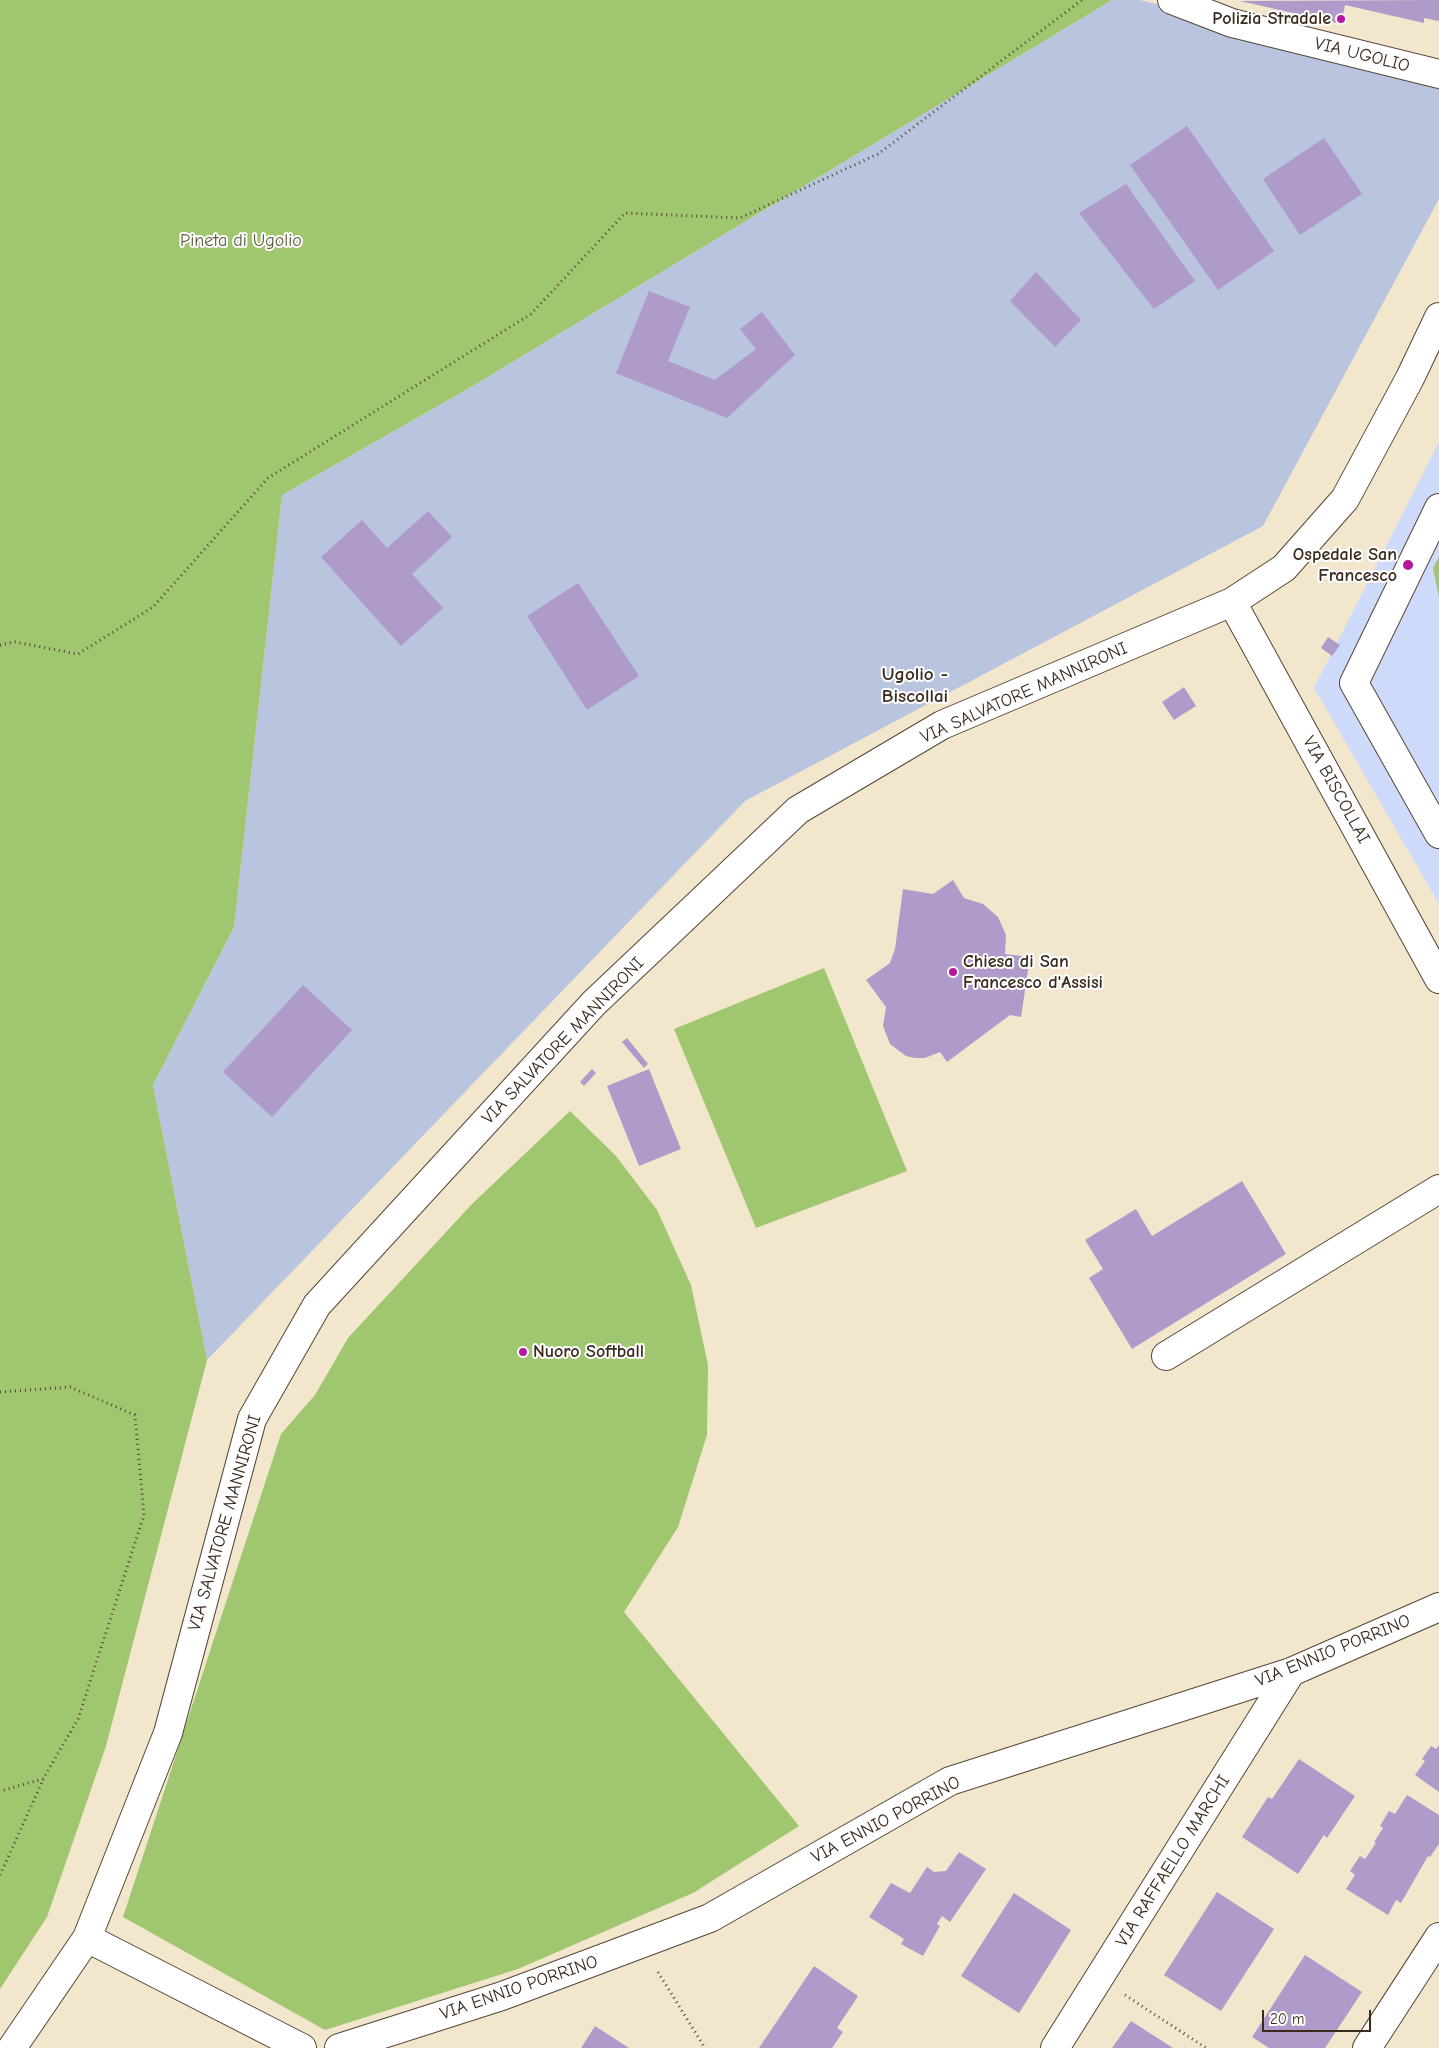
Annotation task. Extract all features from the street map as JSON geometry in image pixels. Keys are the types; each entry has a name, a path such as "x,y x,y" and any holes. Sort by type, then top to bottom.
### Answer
{"street":[{"name":"VIA UGOLIO","path":"1172,0 1232,23 1439,74"},
{"name":"VIA SALVATORE MANNIRONI","path":"12,2048 87,1938 168,1733 252,1419 317,1305 594,1002 798,810 942,725 1232,602 1284,568 1345,499 1410,378 1439,317"},
{"path":"1439,508 1354,683 1439,834"},
{"name":"VIA BISCOLLAI","path":"1232,602 1439,979"},
{"path":"1166,1356 1439,1189"},
{"name":"VIA ENNIO PORRINO","path":"339,2048 502,1996 710,1918 950,1781 1291,1672 1439,1607"},
{"name":"VIA RAFFAELLO MARCHI","path":"1055,2048 1291,1672"},
{"path":"1367,2048 1439,1937"},
{"path":"87,1938 302,2048"}],"path":[{"path":"0,645 15,642 78,654 153,607 268,478 531,314 625,213 740,218 878,154 1082,0"},
{"path":"0,1392 70,1387 135,1415 144,1515 78,1719 43,1779 0,1875"},
{"path":"0,1791 43,1779"},
{"path":"641,1944 706,2048"},
{"path":"1100,1978 1206,2048"}],"shaded area":[{"path":"1112,0 1140,0 1439,75 1439,199 1263,526 745,801 207,1360 153,1085 234,927 282,495 471,387"},
{"name":"Ospedale San Francesco","path":"1439,442 1439,904 1314,688"}],"green space":[{"name":"Pineta di Ugolio","path":"0,0 1112,0 471,387 282,495 234,927 153,1085 207,1360 106,1746 47,1917 0,1989"},
{"path":"1439,557 1439,597 1433,568"},
{"path":"824,968 907,1171 756,1228 674,1029"},
{"path":"570,1111 616,1156 657,1210 691,1285 708,1365 707,1435 678,1527 624,1612 799,1826 693,1893 518,1969 325,2030 123,1917 281,1434 315,1395 348,1338 472,1204"}],"building":[{"path":"1439,0 1439,21 1424,18 1424,23 1345,5 1341,24 1240,1"},
{"path":"1187,126 1274,251 1218,290 1130,165"},
{"path":"1324,138 1362,194 1300,235 1263,179"},
{"path":"1126,184 1195,281 1154,309 1079,213"},
{"path":"1036,272 1081,320 1055,347 1010,301"},
{"path":"649,291 690,307 668,361 715,380 756,349 740,329 762,312 795,355 727,418 616,373"},
{"path":"428,511 452,537 412,574 443,608 401,646 321,557 362,520 387,548"},
{"path":"578,583 639,676 587,710 527,616"},
{"path":"1328,637 1340,645 1332,656 1321,648"},
{"path":"1184,687 1196,706 1174,720 1162,702"},
{"name":"Chiesa di San Francesco d'Assisi","path":"953,880 964,898 983,904 998,917 1006,935 1005,954 1030,957 1021,1017 1010,1015 947,1062 940,1052 925,1058 906,1056 890,1044 883,1026 886,1007 866,980 890,963 895,949 903,889 933,894"},
{"path":"303,985 352,1030 272,1117 223,1072"},
{"path":"627,1038 648,1064 644,1068 622,1042"},
{"path":"592,1069 596,1073 584,1086 580,1082"},
{"path":"649,1069 681,1149 639,1166 607,1086"},
{"path":"1242,1181 1286,1254 1132,1349 1089,1278 1103,1269 1085,1240 1136,1209 1152,1236"},
{"path":"1439,1745 1439,1792 1415,1775 1425,1761 1422,1759 1431,1746 1436,1749"},
{"path":"1299,1759 1355,1796 1327,1838 1324,1835 1298,1874 1242,1837 1268,1797 1272,1799"},
{"path":"1407,1795 1439,1815 1439,1844 1430,1857 1428,1856 1401,1903 1396,1900 1388,1915 1346,1889 1355,1875 1350,1871 1360,1856 1365,1859 1376,1843 1374,1842 1383,1828 1380,1826 1389,1811 1395,1814"},
{"path":"959,1852 986,1869 950,1922 942,1916 937,1924 940,1926 923,1956 901,1944 904,1939 869,1917 891,1883 910,1893 927,1867 934,1872 946,1871"},
{"path":"1217,1892 1274,1929 1221,2011 1164,1975"},
{"path":"1014,1893 1071,1930 1019,2013 961,1976"},
{"path":"1305,1955 1362,1992 1325,2048 1269,2048 1252,2037"},
{"path":"814,1966 858,1996 837,2028 843,2032 832,2048 759,2048"},
{"path":"1131,2021 1173,2048 1112,2048"},
{"path":"595,2026 629,2048 581,2048"}],"place":[{"name":"Polizia Stradale","path":"1341,19"},
{"name":"Ospedale San Francesco","path":"1408,565"},
{"name":"Chiesa di San Francesco d'Assisi","path":"953,972"},
{"name":"Nuoro Softball","path":"523,1352"}],"district":[{"name":"Ugolio - Biscollai","path":"915,686"}]}
